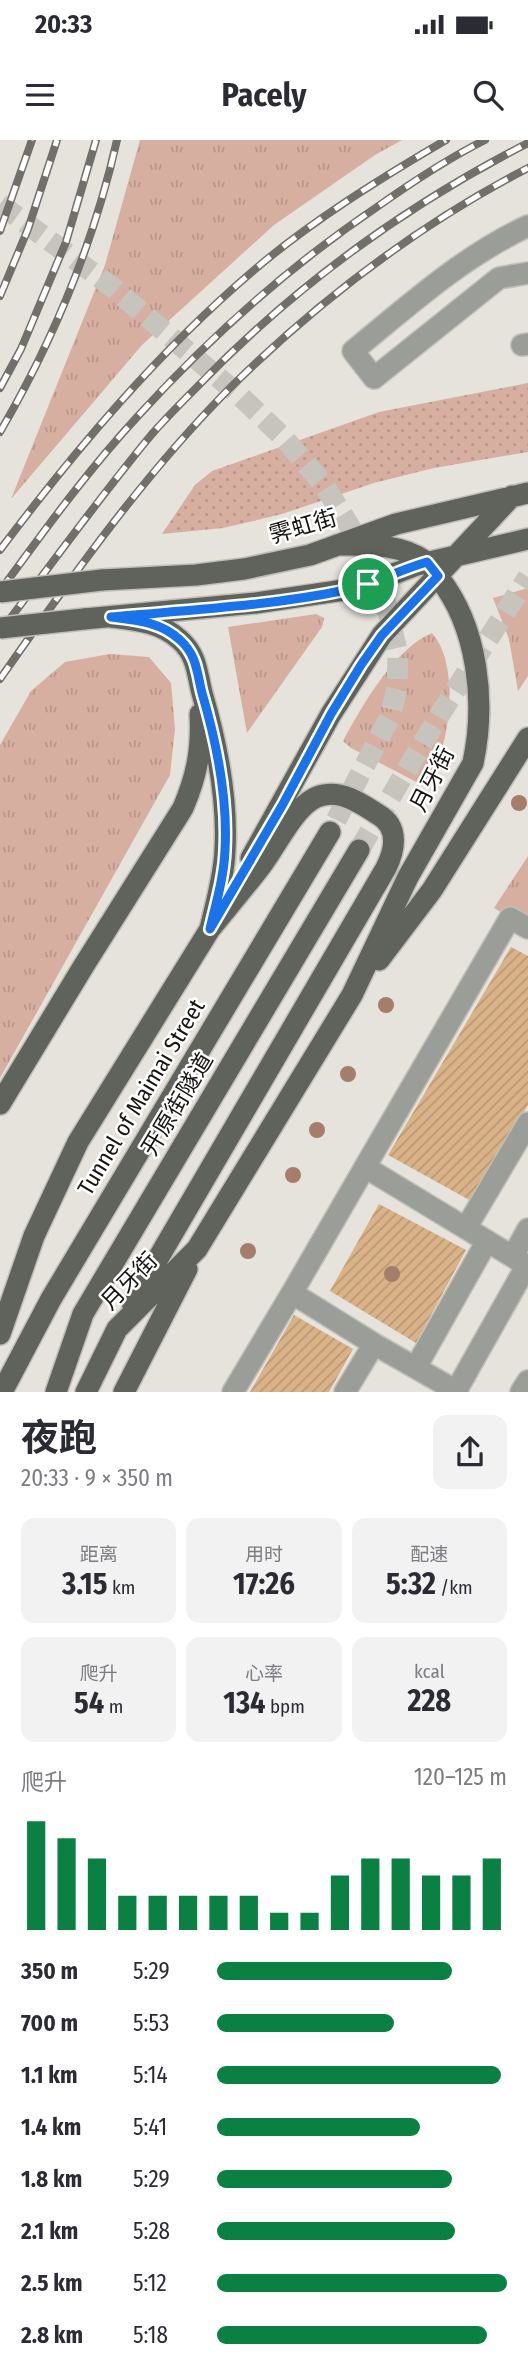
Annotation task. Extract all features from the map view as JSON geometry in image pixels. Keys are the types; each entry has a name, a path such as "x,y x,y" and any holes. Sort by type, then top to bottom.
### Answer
{"main road":[{"name":"霁虹街","path":"0,592 103,580 196,575 244,569 310,555 396,524 520,494"},
{"path":"0,628 256,603 344,590 432,569 457,554 520,494"},
{"path":"457,554 528,539"},
{"path":"337,545 383,545 408,552 432,569"},
{"path":"0,1334 34,1236 78,1142 210,929 361,665 432,569"},
{"name":"月牙街","path":"352,995 408,877 468,774 477,748 479,707 476,670 462,614 453,595 432,569"},
{"path":"111,617 156,624 170,632 192,653 214,732 224,813 225,852 210,929"},
{"path":"0,1104 183,808 195,780 200,754 199,680"},
{"name":"月牙街","path":"124,1392 197,1249 352,995 432,890 528,738"},
{"path":"117,1329 386,868 394,847 391,827 384,818 351,799 335,794 313,799 298,813 262,865 210,929"},
{"name":"Tunnel of Maimai Street","path":"2,1392 51,1299 330,832"},
{"name":"开原街隧道","path":"56,1392 83,1314 359,850"},
{"name":"月牙街","path":"86,1392 117,1329 197,1249"},
{"path":"142,1392 146,1346"}],"lane":[{"path":"528,226 496,241 353,351 374,377 499,278 528,273"},
{"path":"496,241 499,278"},
{"path":"233,1392 510,918 528,928"},
{"path":"466,1228 528,1123"},
{"path":"365,1167 522,1262"},
{"path":"292,1293 457,1391 522,1262 528,1229"},
{"path":"416,1367 487,1241"},
{"path":"345,1392 374,1344"},
{"path":"521,1392 528,1381"}],"green space":[{"path":"140,140 402,140 375,155 274,225 142,345 11,499 105,265"},
{"path":"528,383 528,452 434,468 374,483 282,514 223,528 162,534 195,485 212,471 379,412"},
{"path":"528,588 528,676 518,691 509,639 493,598"},
{"path":"316,614 324,618 322,627 247,733 228,627"},
{"path":"432,633 447,666 449,710 441,753 426,787 351,748 343,741 369,696 392,665 405,651"},
{"path":"110,654 149,657 171,683 175,729 170,775 0,1078 0,745 31,691 65,662"},
{"path":"528,856 528,928 494,908"}],"building":[{"path":"511,947 528,956 528,1105 473,1202 388,1155"},
{"path":"379,1204 466,1250 416,1343 330,1291"},
{"path":"294,1315 353,1349 329,1392 250,1392"}],"tunnel":[{"path":"0,204 112,287 240,396 283,437 324,485 352,530 386,603 398,655 397,688 390,717 330,832"},
{"path":"359,850 442,711 528,577"}],"railway":[{"path":"0,231 32,140"},
{"path":"0,296 28,229 57,140"},
{"path":"0,388 21,349 66,242 96,140"},
{"path":"0,432 37,362 70,290 108,178 117,140"},
{"path":"0,550 58,475 119,403 218,302 275,253 322,218 446,140"},
{"path":"0,591 67,501 120,437 193,358 251,304 344,230 403,189 485,140"},
{"path":"0,632 152,434 233,351 311,283 394,222 528,143"},
{"path":"0,679 82,564 140,489 234,384 301,322 373,265 449,213 528,168"}],"route":[{"path":"427,562 438,576 382,635 361,665 210,929 225,852 224,813 214,732 197,665 192,653 181,640 156,624 111,617 256,603 368,584 427,562"}]}
